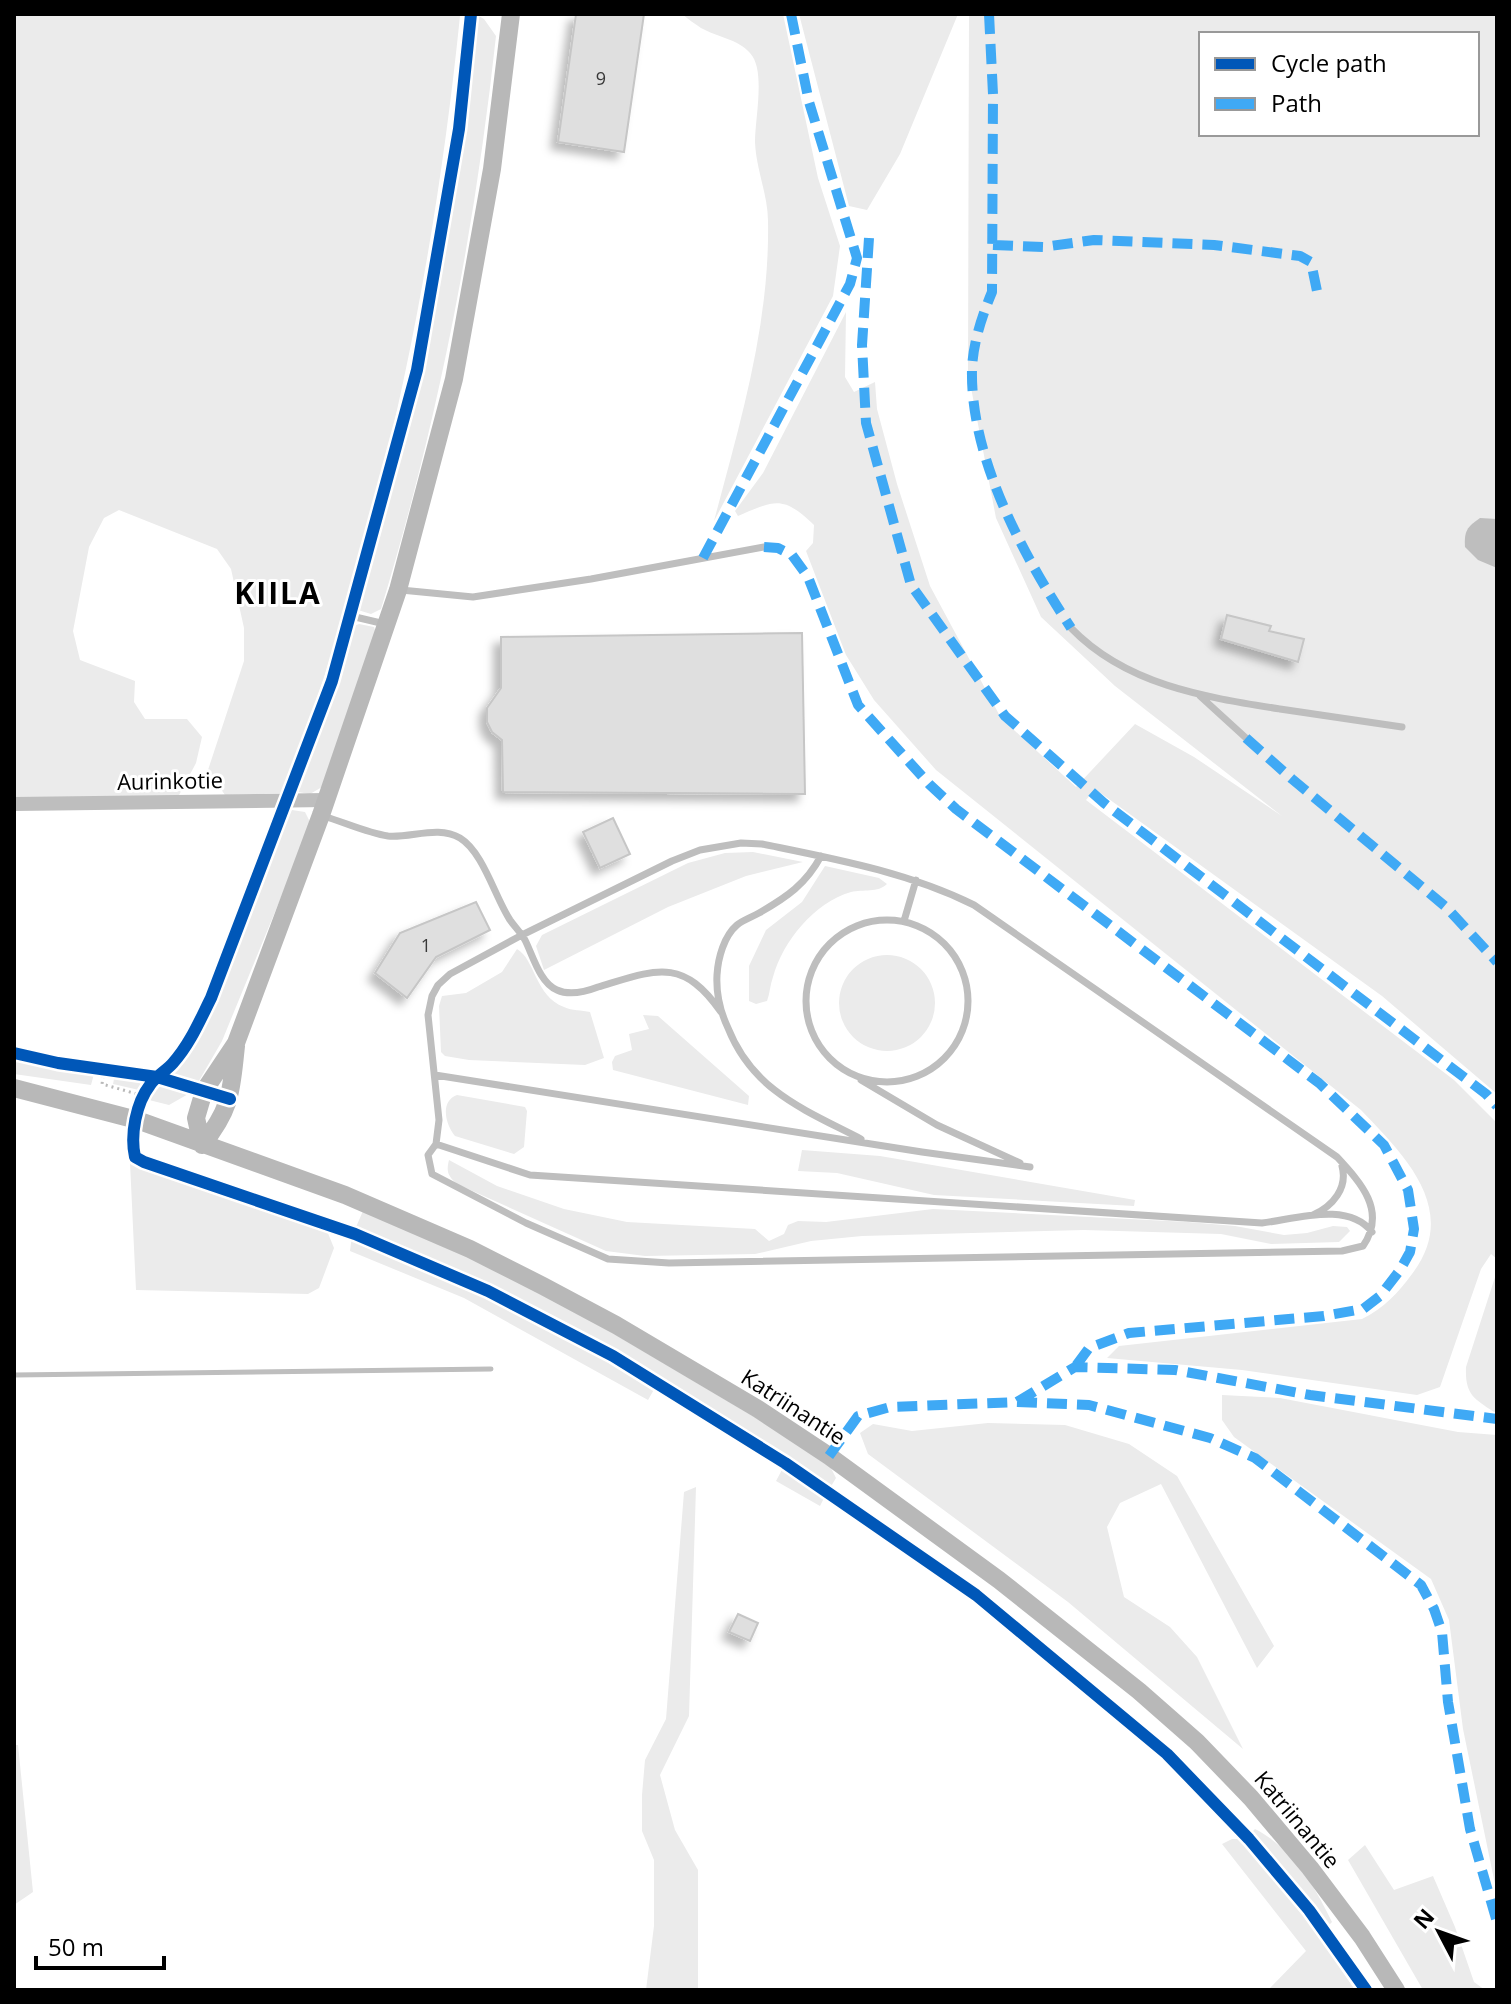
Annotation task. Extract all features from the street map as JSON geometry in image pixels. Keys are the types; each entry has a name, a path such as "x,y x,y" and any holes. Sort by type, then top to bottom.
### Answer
{"main road":[{"path":"202,1145 196,1118 204,1091 236,1043 324,808 398,590 454,379 492,169 511,14"},
{"path":"202,1145 220,1122 230,1099 236,1043"},
{"name":"Katriinantie","path":"14,1088 137,1120 345,1195 482,1255 616,1325 758,1409 829,1456 1070,1635 1197,1742 1251,1798 1310,1868 1362,1937 1396,1990"}],"street":[{"name":"Aurinkotie","path":"14,804 324,808"}],"lane":[{"path":"398,590 473,597 764,547"},
{"path":"351,616 387,624"},
{"path":"1071,628 1088,646 1122,668 1200,696 1402,727"},
{"path":"1200,696 1246,738"},
{"path":"324,808 388,836 446,832 472,847 547,986 560,992 580,993 645,973 668,972 684,976 704,988 721,1012 738,1053 758,1077 786,1100 867,1142"},
{"path":"741,843 762,844 821,856 916,880 974,905 1337,1157 1356,1177 1368,1197 1374,1215 1373,1232 1363,1246 1342,1251 669,1263 608,1259 437,1179 428,1164 428,1155 436,1144 439,1120 428,1015 432,996 450,974 522,935 700,850 741,843"},
{"path":"721,1012 717,985 718,960 728,937 738,925 803,884 821,856"},
{"path":"904,921 916,880"},
{"path":"435,1075 1030,1167 937,1125 849,1072 820,1047 811,1030 806,1011 806,992 811,973 826,949 847,930 865,922 884,919 904,921 924,928 941,940 955,956 964,976 968,996 966,1018 959,1038 947,1055 931,1069 911,1078 890,1082 869,1080 849,1072"},
{"path":"436,1144 530,1175 1262,1223 1341,1214 1364,1221 1373,1232"},
{"path":"1306,1218 1325,1209 1341,1192 1344,1170 1337,1157"}],"path":[{"path":"88,1068 110,1071 102,1084 146,1091 137,1120"}],"shaded area":[{"path":"14,14 460,16 434,214 397,410 347,604 283,793 225,795 208,770 244,661 244,628 231,569 217,549 119,510 104,518 89,547 73,631 80,660 135,681 134,702 145,719 187,719 202,737 196,763 178,797 14,797"},
{"path":"475,14 484,19 496,36 465,253 420,468 381,609 371,614 358,610 410,411 436,291 453,188"},
{"path":"682,14 783,14 818,178 840,246 833,296 714,521 752,373 764,298 767,211 755,142 759,82 755,61 740,44 701,28"},
{"path":"799,14 958,14 900,154 867,210 849,206"},
{"path":"969,14 1497,14 1497,1094 1382,996 1095,789 1086,800 1454,1080 1497,1123 1497,1259 1491,1254 1481,1269 1440,1387 1417,1395 1242,1370 1107,1358 1119,1346 1362,1319 1390,1300 1412,1274 1426,1250 1431,1228 1429,1206 1409,1165 1361,1110 936,770 874,700 846,655 806,551 813,543 814,525 794,509 778,503 761,506 738,516 735,511 763,473 846,312 845,377 854,392 875,382 877,409 897,484 930,586 1001,718 1076,787 1135,724 1194,757 1282,816 1115,686 1041,617 996,518 968,372"},
{"path":"1480,518 1497,519 1497,568 1478,560 1465,547 1467,530"},
{"path":"354,626 374,627 376,634 322,787 310,794 298,792"},
{"path":"292,810 305,812 309,829 222,1041 196,1086 180,1080 173,1073 174,1069 225,976"},
{"path":"753,852 803,862 746,876 668,907 544,970 536,946 542,935 688,863 725,853"},
{"path":"825,866 879,878 887,884 879,889 837,897 813,914 784,950 767,1001 756,1004 749,1001 749,966 766,930 802,902"},
{"path":"517,949 554,1002 590,1012 604,1058 585,1065 469,1060 445,1056 441,1052 439,1006 442,996 466,993 502,972"},
{"path":"887,955 905,959 921,969 931,985 935,1003 931,1021 921,1037 905,1047 887,1051 869,1047 853,1037 843,1021 839,1003 843,985 853,969 869,959"},
{"path":"643,1015 658,1016 749,1096 748,1105 613,1070 615,1056 632,1050 629,1034 649,1029"},
{"path":"14,1057 94,1074 91,1085 14,1074"},
{"path":"125,1077 141,1081 139,1090 113,1084 114,1079"},
{"path":"160,1083 190,1093 169,1105 149,1100 153,1088"},
{"path":"457,1095 525,1107 524,1147 514,1154 455,1136 449,1125 446,1107"},
{"path":"802,1150 880,1156 1135,1200 1134,1206 934,1195 837,1173 798,1171"},
{"path":"449,1160 497,1186 564,1209 627,1222 755,1229 769,1241 784,1234 788,1225 798,1221 826,1222 933,1209 1188,1222 1284,1235 1333,1226 1347,1227 1350,1231 1339,1242 1271,1244 1221,1234 1084,1230 862,1236 811,1241 755,1254 645,1256 606,1251 457,1184 448,1174"},
{"path":"130,1163 325,1226 334,1248 319,1288 308,1294 136,1290"},
{"path":"363,1211 485,1264 572,1309 773,1428 831,1468 836,1478 830,1488 683,1392 564,1323 356,1227"},
{"path":"352,1235 545,1323 656,1386 648,1400 464,1298 350,1251"},
{"path":"1497,1271 1497,1411 1494,1412 1472,1394 1467,1383 1466,1367"},
{"path":"1222,1395 1280,1398 1458,1432 1497,1435 1497,1894 1463,1729 1449,1620 1431,1579 1234,1437 1222,1420"},
{"path":"988,1423 1065,1425 1129,1444 1177,1476 1274,1646 1257,1668 1161,1484 1120,1503 1107,1527 1124,1597 1170,1627 1197,1657 1243,1749 1068,1602 868,1454 860,1433 873,1424 912,1431"},
{"path":"784,1466 823,1491 825,1496 820,1506 776,1481"},
{"path":"696,1487 689,1716 660,1775 675,1830 698,1870 698,1990 646,1990 654,1926 654,1860 642,1831 645,1760 666,1719 684,1492"},
{"path":"14,1745 18,1745 33,1892 14,1905"},
{"path":"1255,1829 1280,1846 1301,1869 1332,1922 1326,1928 1250,1834"},
{"path":"1232,1839 1242,1839 1296,1903 1355,1990 1268,1990 1306,1951 1222,1844"},
{"path":"1365,1845 1394,1890 1433,1876 1474,1982 1485,1990 1423,1990 1348,1860"}],"building":[{"path":"576,14 644,14 624,152 558,142"},
{"path":"1227,615 1271,626 1269,631 1304,639 1298,662 1221,639"},
{"path":"802,633 805,794 503,792 502,740 492,732 487,722 487,708 501,688 501,637"},
{"path":"613,818 630,854 600,868 583,832"},
{"path":"476,902 490,930 436,957 407,998 375,973 400,933"},
{"path":"738,1614 758,1623 750,1641 729,1632"}],"waterway":[{"path":"14,1375 491,1369"}],"marked path":[{"path":"703,558 850,284 857,258 809,102 791,14"},
{"path":"989,14 993,94 992,292 974,349 974,403 980,437 1003,504 1035,569 1071,628"},
{"path":"869,238 862,345 866,423 911,585 1005,716 1104,803 1486,1094 1497,1106"},
{"path":"993,245 1043,247 1094,240 1214,245 1300,256 1311,262 1318,296"},
{"path":"764,547 778,548 792,555 808,577 858,705 929,784 956,809 1319,1083 1384,1145 1408,1190 1414,1229 1410,1252 1380,1296 1363,1309 1324,1316 1129,1333 1089,1348 1075,1367"},
{"path":"1246,738 1446,907 1497,962"},
{"path":"829,1456 858,1416 890,1407 1017,1402 1075,1367 1175,1370 1310,1395 1497,1419"},
{"path":"1017,1402 1089,1405 1210,1438 1255,1458 1421,1585 1442,1632 1448,1702 1470,1829 1497,1922"}],"cycle path":[{"path":"471,14 459,129 417,370 332,681 211,998 185,1048 152,1082 141,1101 134,1129 135,1157 355,1234 488,1291 613,1356 785,1463 976,1595 1167,1754 1249,1839 1309,1910 1366,1990"},
{"path":"14,1053 58,1063 157,1077 230,1099"}],"district":[{"name":"KIILA","path":"278,592"}]}
